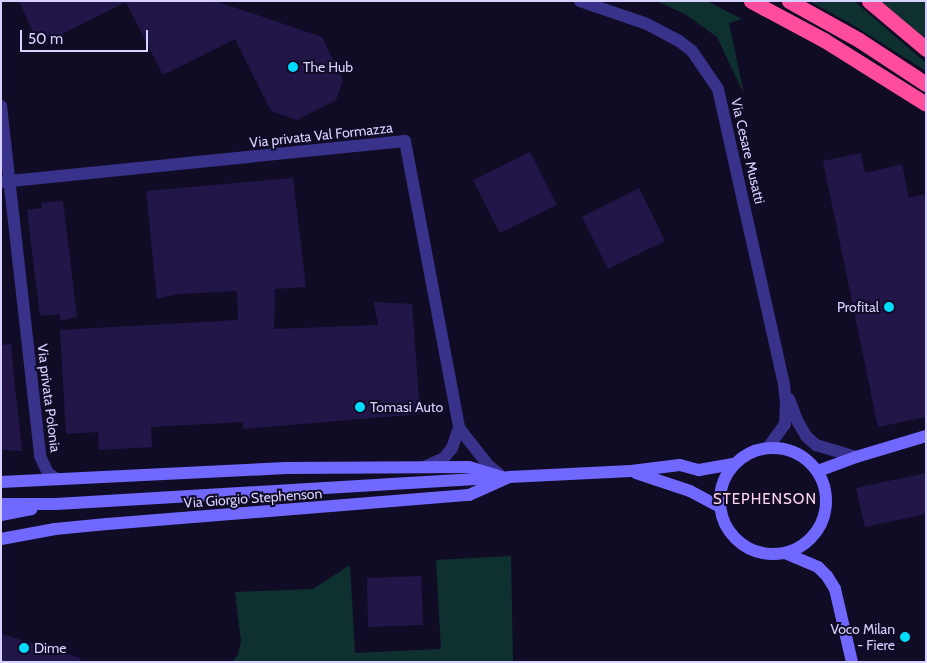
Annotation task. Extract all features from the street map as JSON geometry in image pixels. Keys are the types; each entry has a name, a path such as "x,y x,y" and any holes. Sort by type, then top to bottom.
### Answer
{"highway":[{"path":"751,1 824,40 926,104"},
{"path":"789,1 859,40 926,84"},
{"path":"869,1 926,49"}],"street":[{"name":"Via Cesare Musatti","path":"580,1 647,24 679,41 698,58 718,89 784,385 786,404 785,424 780,434 768,447"},
{"name":"Via privata Polonia","path":"1,106 5,182 40,456 48,473 57,479"},
{"name":"Via privata Val Formazza","path":"5,182 405,141 459,428 489,466 504,478"},
{"name":"Via Cesare Musatti","path":"784,385 798,422 806,436 825,449 856,457"},
{"path":"424,468 444,458 452,448 459,428"},
{"path":"818,471 856,457 926,436"},
{"path":"785,554 801,547 814,536 823,521 827,504 825,487 818,471 805,457 790,450 768,447 750,452 734,464 724,479 720,496 720,507 729,532 744,547 764,554 785,554 818,567 827,576 835,589 852,662"},
{"name":"Via Giorgio Stephenson","path":"1,482 286,468 469,467 504,478 631,471 680,466 698,470 734,464"},
{"name":"Via Giorgio Stephenson","path":"631,471 690,491 720,507"},
{"path":"1,504 56,504 504,478"},
{"name":"Via Giorgio Stephenson","path":"1,539 55,529 107,524 468,495 504,478"},
{"path":"1,515 56,504"}],"green space":[{"path":"656,1 707,1 742,19 729,23 744,94 717,37 685,14"},
{"path":"809,1 854,1 926,63 926,71 853,25"},
{"path":"880,1 926,1 926,39 882,3"},
{"path":"511,556 513,662 232,662 238,655 241,641 235,592 313,589 350,565 355,653 441,649 436,560"}],"building":[{"name":"The Hub","path":"19,1 215,1 322,37 343,80 336,100 297,120 271,111 235,39 163,75 126,2 54,38 33,32"},
{"path":"530,152 557,205 500,233 473,180"},
{"name":"Profital","path":"861,153 865,173 902,164 909,198 926,194 926,417 878,427 823,161"},
{"path":"293,178 306,287 275,289 274,329 378,325 374,302 412,304 420,414 243,429 243,422 151,427 152,447 99,450 98,432 66,434 60,330 238,320 237,291 177,294 157,299 146,191"},
{"path":"639,188 665,241 608,269 582,217"},
{"path":"63,201 77,317 60,321 60,314 40,316 27,210 42,208 41,203"},
{"path":"11,344 22,451 1,450 1,345"},
{"path":"926,473 926,514 865,527 856,488"},
{"path":"421,576 423,625 368,627 367,578"},
{"name":"Dime","path":"1,634 81,658 80,662 1,662"}],"place":[{"name":"The Hub","path":"293,67"},
{"name":"Profital","path":"889,307"},
{"name":"Tomasi Auto","path":"360,407"},
{"name":"Voco Milan - Fiere","path":"905,637"},
{"name":"Dime","path":"24,648"}],"district":[{"name":"STEPHENSON","path":"765,500"}]}
